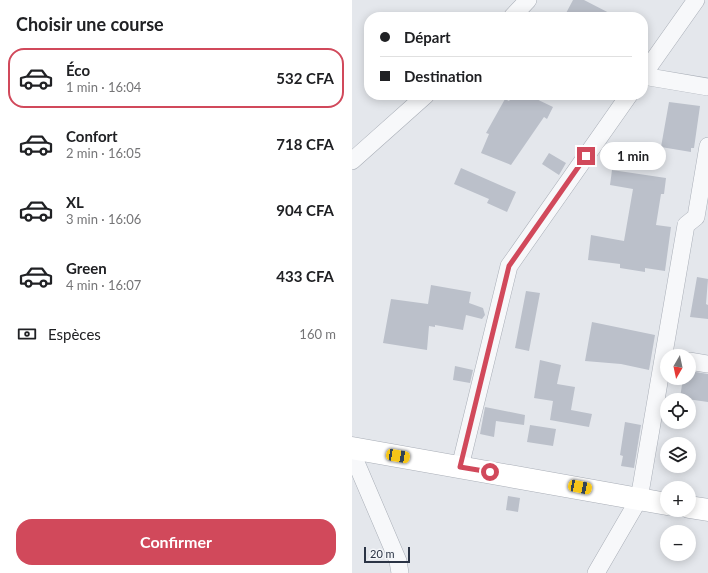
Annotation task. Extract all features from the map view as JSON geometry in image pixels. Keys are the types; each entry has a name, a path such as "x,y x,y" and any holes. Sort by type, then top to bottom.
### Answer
{"street":[{"path":"517,12 528,0"},
{"path":"648,69 696,0"},
{"path":"648,77 708,87"},
{"path":"352,161 420,100"},
{"path":"460,467 509,266 625,100"},
{"path":"666,349 686,225 702,218 708,146"},
{"path":"696,362 708,364"},
{"path":"601,571 639,499 660,385"},
{"path":"352,448 565,484 660,503"},
{"path":"352,453 398,562 400,573"},
{"path":"696,508 708,510"}],"building":[{"path":"573,0 584,0 607,12 567,12"},
{"path":"504,100 538,100 553,107 547,119 544,117 511,165 481,153 489,134 486,133"},
{"path":"669,102 700,106 694,148 691,148 691,152 661,147"},
{"path":"549,153 566,163 559,175 542,164"},
{"path":"461,168 516,192 507,212 487,203 489,199 454,184"},
{"path":"612,170 666,178 664,194 661,194 656,225 671,227 665,271 645,268 645,272 620,268 620,264 588,260 591,235 624,241 633,189 610,185"},
{"path":"697,277 708,279 706,304 708,305 708,319 690,317"},
{"path":"431,285 471,292 469,303 483,308 485,315 482,319 466,315 463,330 435,325 435,327 429,326 427,350 383,343 391,299 428,304"},
{"path":"526,291 540,293 529,351 515,348"},
{"path":"592,322 655,335 649,370 621,364 585,361"},
{"path":"540,360 561,365 557,384 575,387 571,410 592,414 589,427 550,420 553,401 534,398"},
{"path":"455,366 473,370 470,383 453,380"},
{"path":"696,372 708,374 708,402 696,400 696,393 681,393 682,385 696,385"},
{"path":"485,407 525,415 524,425 496,421 494,437 480,434"},
{"path":"625,422 641,425 634,468 621,466 623,456 620,455"},
{"path":"530,425 556,429 553,446 527,442"},
{"path":"508,496 520,498 518,512 506,510"}],"route":[{"path":"490,472 460,467 475,402 492,342 509,266 586,156"}]}
